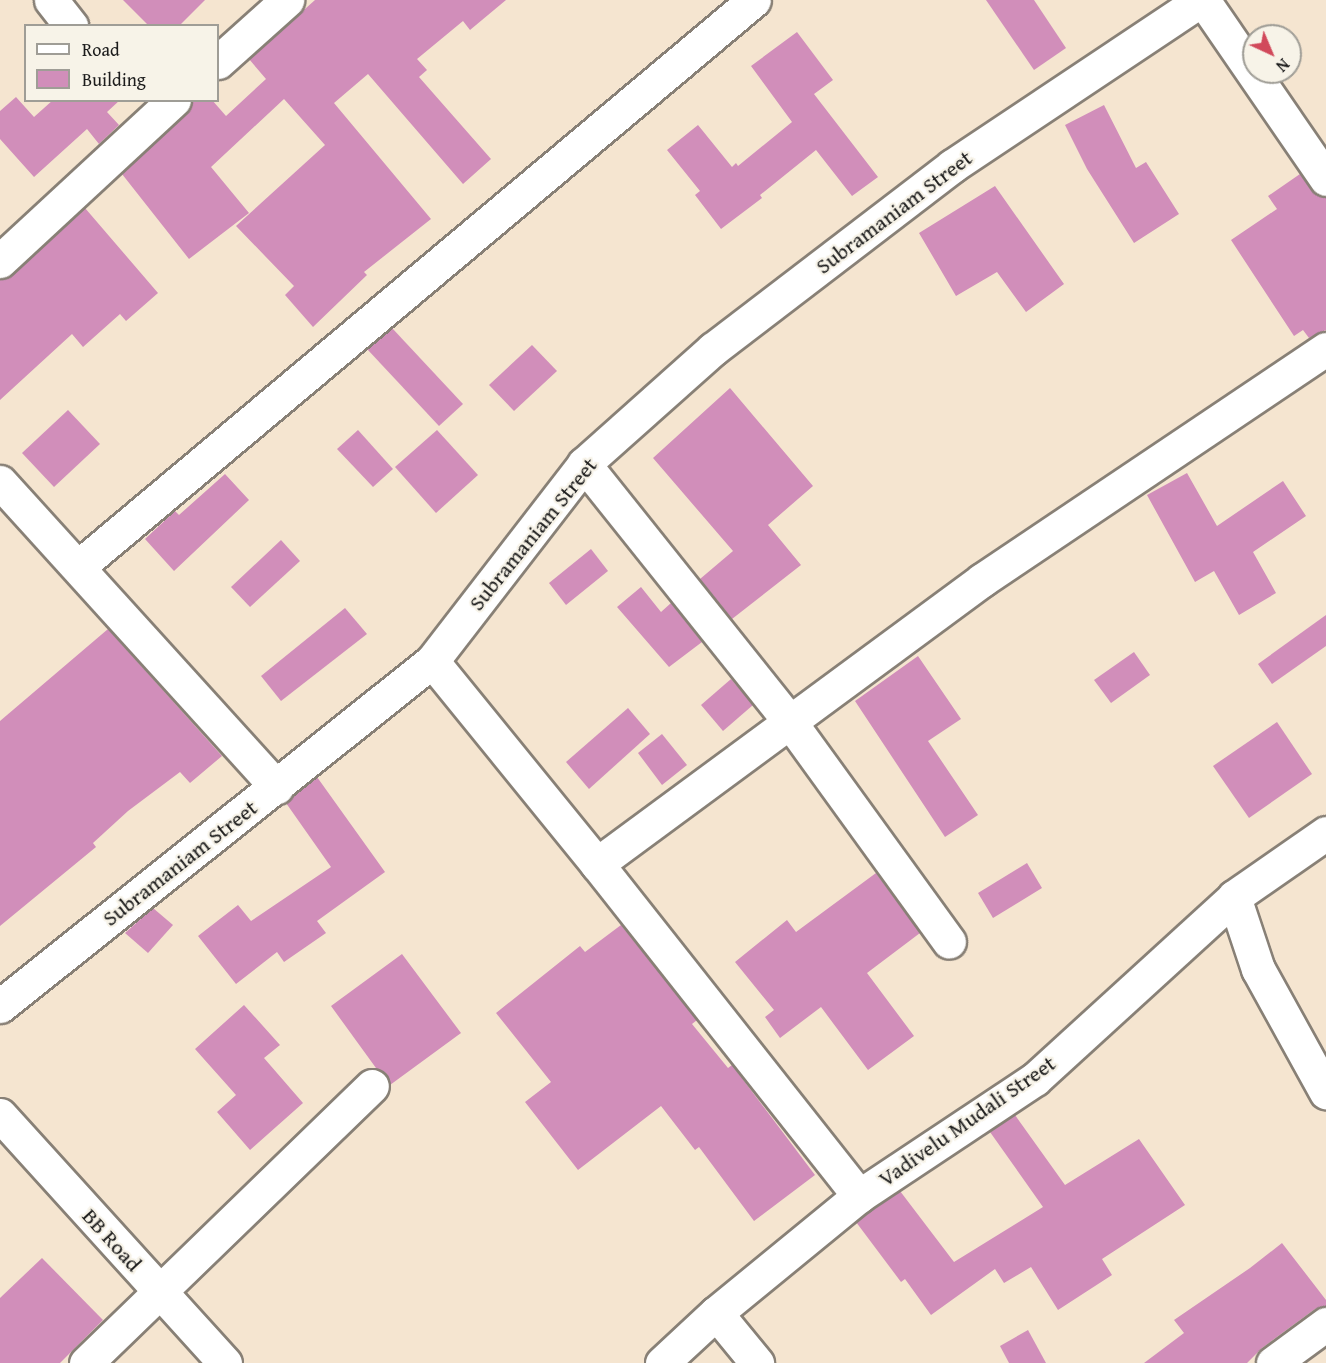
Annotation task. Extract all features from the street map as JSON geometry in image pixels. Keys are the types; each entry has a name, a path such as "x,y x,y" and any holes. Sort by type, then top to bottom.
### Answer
{"street":[{"path":"51,0 69,24"},
{"path":"219,61 287,0"},
{"path":"78,567 754,0"},
{"path":"1202,0 1326,179"},
{"name":"Subramaniam Street","path":"0,1006 432,661 584,464 713,349 952,166 1202,0"},
{"path":"0,261 140,112 168,102"},
{"path":"597,864 982,580 1326,349"},
{"path":"584,464 790,722 949,942"},
{"path":"0,482 277,787"},
{"path":"432,661 597,864 859,1196"},
{"name":"Vadivelu Mudali Street","path":"662,1363 716,1313 859,1196 1035,1079 1234,897 1326,833"},
{"path":"1234,897 1258,969 1326,1092"},
{"path":"86,1363 372,1086"},
{"name":"BB Road","path":"0,1115 225,1363"},
{"path":"716,1313 757,1363"},
{"path":"1273,1363 1326,1323"}],"building":[{"path":"123,0 205,0 181,24 147,24"},
{"path":"315,0 506,0 470,30 463,21 417,59 427,70 419,77 491,159 463,184 368,74 334,103 431,219 364,272 367,275 313,327 285,295 294,286 236,226 325,145 284,99 211,167 249,213 189,259 122,174 187,114 191,102 214,102 226,116 266,79 249,59"},
{"path":"986,0 1034,0 1066,48 1034,70"},
{"path":"797,32 833,80 814,94 878,177 852,196 816,150 760,195 762,198 721,229 695,195 700,191 667,150 698,125 732,167 736,163 738,166 792,122 751,66"},
{"path":"16,97 34,117 51,102 118,102 107,112 119,125 99,144 87,129 34,177 0,139 0,111"},
{"path":"1104,105 1136,168 1146,162 1179,214 1134,243 1087,169 1065,125"},
{"path":"1300,174 1311,190 1326,198 1326,330 1309,338 1303,330 1294,336 1231,240 1277,209 1268,196"},
{"path":"995,186 1064,284 1026,312 997,272 956,296 919,233"},
{"path":"85,208 158,293 126,321 120,314 83,347 72,334 0,400 0,280 13,275"},
{"path":"392,328 463,404 439,426 367,349"},
{"path":"532,345 557,371 514,411 489,385"},
{"path":"730,388 813,486 768,525 801,565 732,619 700,579 733,551 653,458"},
{"path":"68,410 100,444 54,487 22,453"},
{"path":"358,430 393,469 373,487 337,449"},
{"path":"437,430 478,475 436,513 395,467"},
{"path":"1187,473 1217,526 1283,481 1306,516 1253,552 1276,593 1239,615 1214,571 1195,582 1147,495"},
{"path":"225,474 249,500 174,571 145,539 175,511 179,515"},
{"path":"281,540 300,561 250,607 231,587"},
{"path":"591,549 608,571 566,605 549,583"},
{"path":"641,587 661,612 671,603 702,642 669,667 617,607"},
{"path":"345,608 367,634 281,701 261,676"},
{"path":"1326,615 1326,646 1272,684 1258,664"},
{"path":"108,629 222,756 190,783 180,772 128,811 93,843 96,847 0,926 0,721"},
{"path":"1134,652 1150,675 1111,703 1094,680"},
{"path":"918,656 961,719 928,741 978,815 945,837 855,701"},
{"path":"731,679 753,705 723,731 701,705"},
{"path":"628,708 650,734 589,789 566,762"},
{"path":"1277,722 1312,774 1249,818 1213,766"},
{"path":"662,734 687,765 662,785 638,753"},
{"path":"317,777 385,872 317,921 326,933 284,962 277,952 236,984 198,936 238,905 251,921 331,867 286,803"},
{"path":"1027,863 1042,888 993,918 978,893"},
{"path":"876,873 920,933 867,973 914,1036 868,1070 821,1007 780,1038 765,1017 774,1010 735,962 787,920 796,932"},
{"path":"153,908 173,925 148,953 125,933"},
{"path":"621,925 697,1020 692,1024 728,1068 732,1065 815,1175 754,1221 699,1147 695,1150 661,1106 578,1170 525,1102 551,1082 496,1013 580,946 585,952"},
{"path":"402,954 461,1033 390,1085 386,1073 376,1068 331,1006"},
{"path":"244,1005 280,1045 264,1058 303,1103 250,1150 217,1112 236,1095 195,1049"},
{"path":"1015,1115 1065,1185 1139,1139 1185,1205 1102,1259 1112,1275 1058,1310 1031,1267 1004,1283 995,1269 931,1315 905,1279 901,1282 856,1222 900,1191 954,1262 1043,1207 990,1132"},
{"path":"1282,1243 1326,1300 1326,1306 1315,1309 1262,1348 1247,1363 1144,1363 1184,1333 1174,1320"},
{"path":"42,1258 103,1320 60,1363 0,1363 0,1298"},
{"path":"1028,1330 1046,1363 1009,1363 1000,1346"}]}
